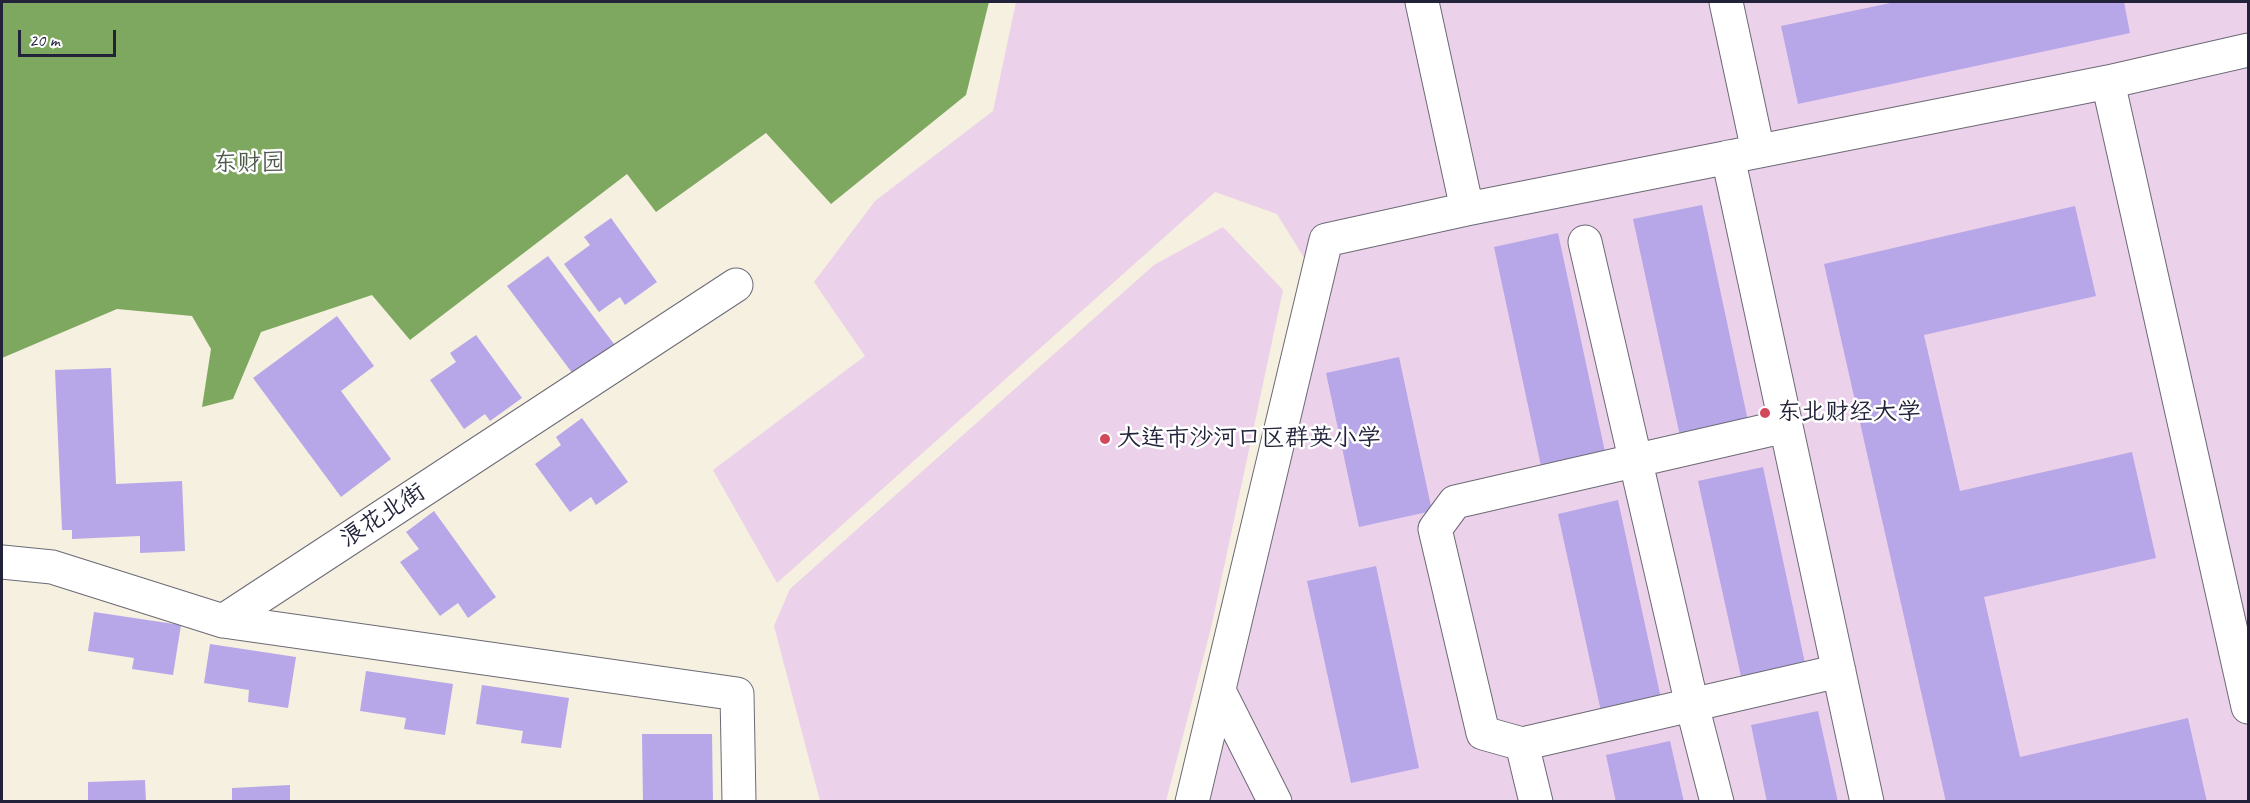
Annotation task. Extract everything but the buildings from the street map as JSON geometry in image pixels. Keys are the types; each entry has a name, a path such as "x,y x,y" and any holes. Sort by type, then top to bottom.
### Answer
{"street":[{"path":"1422,2 1467,209"},
{"path":"1726,2 1743,154 1786,426 1867,801"},
{"path":"1192,801 1326,240 1467,209 2108,82 2248,50"},
{"path":"2108,82 2248,707"},
{"path":"1586,242 1692,705 1717,801"},
{"name":"浪花北街","path":"223,621 736,285"},
{"path":"1786,426 1455,502 1435,529 1483,733 1522,744 1839,671"},
{"path":"2,562 52,567 223,621 737,694 739,801"},
{"path":"1219,691 1275,801"},
{"path":"1522,744 1536,801"}],"shaded area":[{"name":"东北财经大学","path":"1016,2 2248,2 2248,801 1191,801 1306,261 1277,214 1215,192 777,583 713,470 865,356 814,282 875,201 993,111"},
{"name":"大连市沙河口区群英小学","path":"1223,227 1283,290 1211,628 1166,801 820,801 774,626 790,589 1154,265"}],"green space":[{"name":"东财园","path":"2,2 989,2 966,95 831,204 766,133 656,212 627,174 410,340 372,295 261,332 233,399 202,407 211,349 192,316 117,309 2,358"}],"place":[{"name":"东北财经大学","path":"1765,413"},
{"name":"大连市沙河口区群英小学","path":"1105,439"}]}
